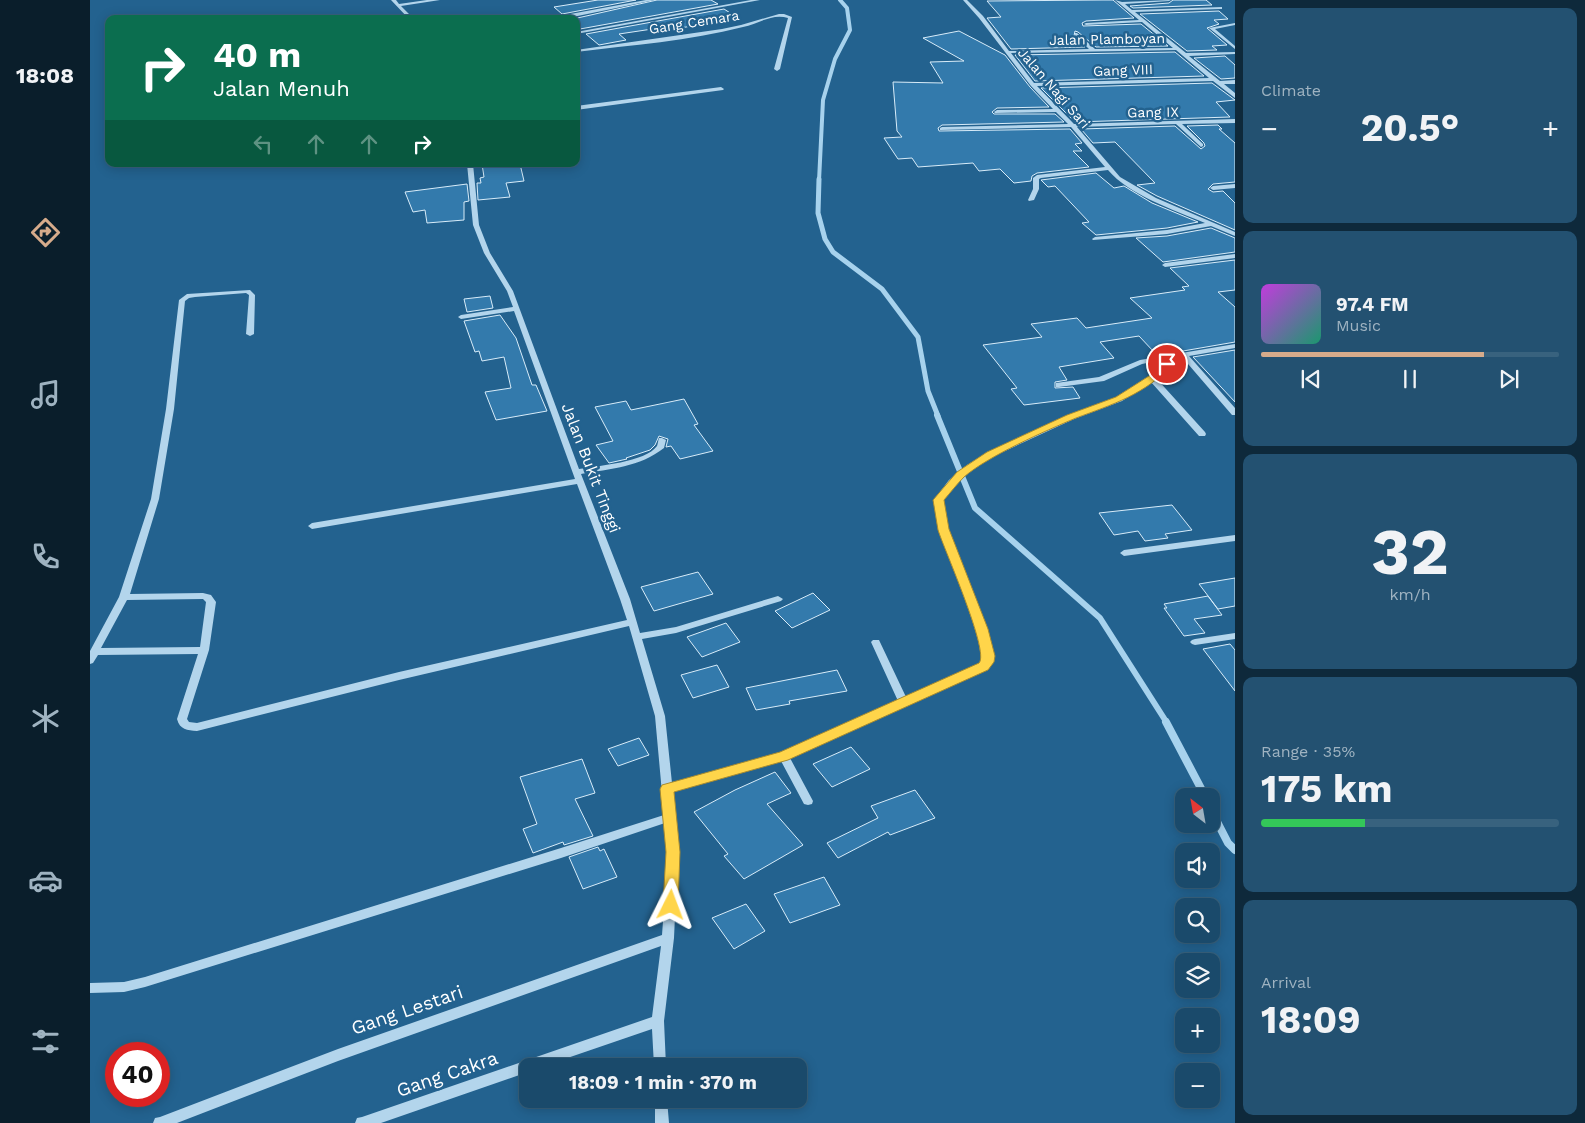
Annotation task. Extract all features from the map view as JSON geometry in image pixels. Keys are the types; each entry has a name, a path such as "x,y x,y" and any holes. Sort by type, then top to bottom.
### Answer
{"street":[{"path":"393,0 408,15"},
{"path":"398,5 438,0"},
{"path":"570,15 653,0"},
{"path":"580,32 758,0"},
{"name":"Jalan Nagi Sari","path":"965,0 981,17 1033,85 1072,125 1118,178 1154,200 1235,234"},
{"path":"1119,1 1169,0"},
{"path":"1119,1 1235,96"},
{"path":"1131,11 1220,8"},
{"name":"Gang Cemara","path":"580,50 739,27 777,15 784,15 790,17 777,69"},
{"path":"1086,24 1143,21"},
{"path":"1235,24 1211,28 1235,48"},
{"path":"1077,34 1093,50"},
{"name":"Jalan Plamboyan","path":"1008,52 1177,49"},
{"path":"1185,55 1235,53"},
{"name":"Gang VIII","path":"1033,85 1214,79"},
{"path":"1219,83 1234,80"},
{"path":"580,107 721,89"},
{"path":"997,112 1058,110"},
{"name":"Gang IX","path":"942,129 1235,122 1200,121"},
{"path":"1179,124 1201,145"},
{"name":"Jalan Bukit Tinggi","path":"470,167 476,225 486,253 510,291 579,481 633,622 660,716 673,852 668,938 658,1021 660,1058"},
{"path":"1031,200 1036,189 1036,178 1038,176 1108,168"},
{"path":"1213,188 1235,186"},
{"path":"1095,239 1167,232 1212,224"},
{"path":"1165,265 1235,256"},
{"path":"92,656 124,597 155,498 170,409 182,300 186,296 248,291 252,295 250,334"},
{"path":"461,317 516,309"},
{"path":"1059,385 1100,380 1140,362 1235,346"},
{"path":"667,789 784,756 984,666 988,662 989,656 982,629 944,529 938,500 952,482 970,467 991,454 1071,417 1119,399 1152,378 1179,355"},
{"path":"1179,355 1235,413"},
{"path":"1152,378 1202,434"},
{"path":"576,472 633,461 648,455 661,446 662,440"},
{"path":"312,526 579,481"},
{"path":"1124,553 1235,538"},
{"path":"124,597 208,597 212,602 204,650 182,719 183,724 190,727 633,622"},
{"path":"637,637 676,630 778,599"},
{"path":"1195,642 1235,636"},
{"path":"876,642 904,703"},
{"path":"92,656 204,650"},
{"path":"784,756 808,801"},
{"path":"90,988 124,987 145,982 561,853 670,817"},
{"name":"Gang Lestari","path":"160,1123 338,1055 668,938"},
{"name":"Gang Cakra","path":"362,1123 658,1021"},
{"path":"661,1108 662,1123"}],"building":[{"path":"598,0 636,0 562,14 554,7"},
{"path":"657,0 711,0 718,4 580,29 580,17"},
{"path":"1113,0 1134,18 1086,21 1082,23 1083,26 1141,24 1168,46 1096,47 1075,31 1074,36 1085,47 1011,49 987,18 1001,17 987,1"},
{"path":"1173,0 1206,0 1212,5 1133,8 1130,6 1169,3"},
{"path":"724,9 738,18 663,31 659,28 619,34 626,40 599,45 586,34"},
{"path":"1219,11 1228,19 1214,20 1219,24 1207,28 1227,45 1212,46 1217,50 1187,51 1140,14"},
{"path":"959,31 1005,55 1030,87 1049,107 997,108 992,112 994,114 1055,114 1064,122 942,125 938,128 939,131 1070,129 1082,143 1075,144 1082,151 1073,151 1089,167 1037,173 1032,176 1031,181 1014,183 1000,169 979,171 973,163 918,167 912,158 898,159 884,138 902,137 897,131 893,82 943,83 930,62 964,61 923,38"},
{"path":"1175,52 1204,76 1035,81 1015,55"},
{"path":"1225,56 1235,65 1235,78 1221,79 1194,58"},
{"path":"1212,83 1235,100 1216,102 1230,117 1075,122 1041,88"},
{"path":"1218,125 1222,129 1219,129 1235,143 1235,182 1213,184 1208,189 1213,192 1223,191 1235,203 1235,230 1157,196 1137,185 1155,183 1115,142 1093,143 1081,129 1175,126 1201,149 1205,146 1204,143 1187,126"},
{"path":"482,167 521,167 524,181 506,183 510,197 478,200 477,183 481,183 480,178 484,177"},
{"path":"1096,173 1114,188 1124,186 1152,203 1198,222 1167,228 1096,235 1082,223 1089,222 1055,186 1048,187 1041,180"},
{"path":"467,184 469,201 464,202 464,220 427,223 425,210 413,212 405,192"},
{"path":"1211,228 1235,238 1235,252 1163,262 1136,238 1167,236"},
{"path":"1235,260 1235,290 1218,292 1235,307 1235,342 1183,351 1180,348 1154,352 1139,336 1100,342 1114,358 1059,367 1067,380 1055,382 1055,388 1073,387 1080,398 1024,405 1011,389 1017,388 983,345 1042,337 1031,324 1077,318 1086,328 1152,318 1130,298 1185,290 1182,287 1189,286 1170,268"},
{"path":"490,296 493,308 467,312 464,299"},
{"path":"500,315 516,338 532,385 536,385 547,411 496,420 485,392 511,388 504,357 482,361 479,351 475,352 464,321"},
{"path":"1235,350 1235,402 1193,357"},
{"path":"684,399 698,424 694,425 713,451 680,459 671,446 666,447 668,439 659,436 655,445 650,450 627,459 609,463 596,445 613,441 595,407 626,401 631,410"},
{"path":"1172,505 1192,530 1165,534 1168,538 1145,541 1138,531 1114,535 1099,513"},
{"path":"698,572 713,594 654,611 641,587"},
{"path":"1235,578 1235,606 1218,609 1199,584"},
{"path":"813,593 830,610 792,628 775,611"},
{"path":"1208,596 1222,615 1194,619 1205,633 1184,636 1164,608 1167,608 1164,604"},
{"path":"726,623 740,642 702,657 687,637"},
{"path":"1230,644 1235,650 1235,691 1203,649"},
{"path":"717,665 729,687 693,698 681,675"},
{"path":"837,670 847,691 789,701 790,704 756,710 746,688"},
{"path":"639,738 649,755 618,766 608,749"},
{"path":"851,747 870,769 832,787 813,764"},
{"path":"582,759 595,793 575,799 593,836 564,845 563,842 533,853 523,829 537,824 520,777"},
{"path":"775,772 791,793 767,804 803,845 744,879 724,856 728,854 694,812 735,790"},
{"path":"915,790 935,818 890,835 888,832 838,858 827,843 878,818 871,806"},
{"path":"598,847 600,851 604,849 617,877 583,889 569,857"},
{"path":"824,877 840,905 790,923 774,894"},
{"path":"746,904 765,931 734,949 712,918"}],"waterway":[{"path":"819,181 823,100 835,59 850,30 847,8 840,0"},
{"path":"819,179 818,213 825,239 833,252 882,289 918,337 928,391 938,416"},
{"path":"937,415 975,508 1100,618 1167,723"},
{"path":"1166,722 1201,788"},
{"path":"1220,827 1228,843 1235,850"}],"route":[{"path":"671,905 673,852 667,789 784,756 984,666 988,662 989,656 982,629 954,551 944,529 938,500 952,482 970,467 991,454 1071,417 1119,399 1152,378 1167,364"}]}
